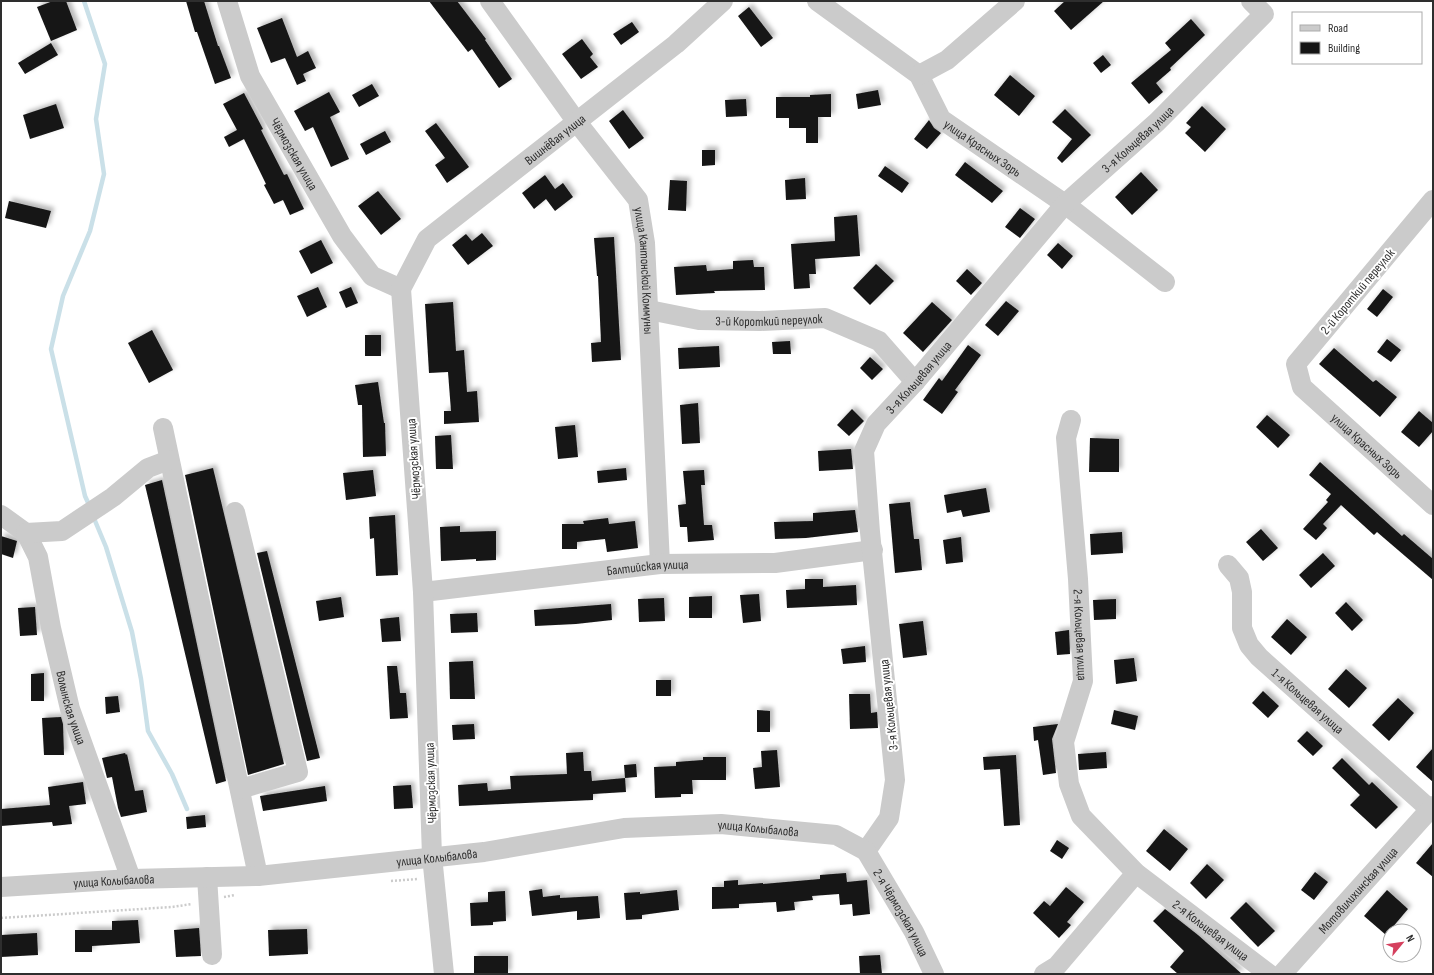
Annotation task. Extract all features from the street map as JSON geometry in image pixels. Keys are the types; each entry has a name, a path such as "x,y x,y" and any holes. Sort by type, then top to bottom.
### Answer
{"street":[{"name":"Чёрмозская улица","path":"227,1 250,76 342,236 372,276 401,289 423,592 432,856 444,974"},
{"name":"улица Кантонской Коммуны","path":"490,1 576,120 638,200 646,243 660,564"},
{"name":"Вишнёвая улица","path":"401,289 427,239 576,120 676,44 723,1"},
{"name":"улица Красных Зорь","path":"816,1 920,75 941,119 1065,204 1165,282"},
{"path":"920,75 947,60 1015,1"},
{"name":"3-я Кольцевая улица","path":"866,851 889,818 895,780 870,532 864,451 876,424 915,382 1065,204 1157,122 1258,7"},
{"name":"2-й Короткий переулок","path":"1302,387 1296,364 1429,212"},
{"name":"3-й Короткий переулок","path":"649,310 699,320 760,321 825,318 879,341 915,382"},
{"name":"улица Красных Зорь","path":"1302,387 1433,505"},
{"name":"2-я Кольцевая улица","path":"1071,420 1066,438 1078,579 1083,680 1064,742 1069,784 1081,816 1136,872 1270,974"},
{"path":"163,428 258,876"},
{"path":"1,515 26,533 62,530 113,497 148,468 169,460"},
{"path":"235,512 298,772 240,789"},
{"name":"Волынская улица","path":"26,533 38,557 51,628 70,709 131,879"},
{"name":"Балтийская улица","path":"423,592 660,564 775,563 873,550"},
{"name":"1-я Кольцевая улица","path":"1228,564 1239,578 1242,592 1242,628 1249,645 1259,657 1432,809"},
{"name":"Мотовилихинская улица","path":"1282,974 1432,809"},
{"name":"улица Колыбалова","path":"1,887 131,879 258,876 432,856 484,852 624,828 722,824 836,835 866,851"},
{"name":"2-я Чёрмозская улица","path":"866,851 914,932 934,974"},
{"path":"1044,974 1057,966 1136,872"},
{"path":"207,877 212,955"}],"building":[{"path":"53,1 66,1 77,30 51,41 37,7"},
{"path":"186,1 204,1 218,46 231,78 215,84 197,32 195,32"},
{"path":"429,1 457,1 486,39 485,40 512,79 499,88 472,49 468,52"},
{"path":"1065,1 1104,1 1071,30 1054,11"},
{"path":"749,7 773,38 761,47 738,16"},
{"path":"282,18 297,57 308,51 316,68 303,74 306,81 297,85 285,58 271,63 257,28"},
{"path":"1191,19 1205,35 1170,68 1171,70 1156,83 1163,92 1149,104 1131,83 1171,50 1165,43"},
{"path":"632,22 639,32 621,45 613,34"},
{"path":"582,39 593,54 590,57 598,67 581,79 562,54"},
{"path":"51,43 58,55 25,74 18,63"},
{"path":"1103,55 1111,65 1101,73 1093,63"},
{"path":"1010,75 1035,96 1019,116 994,95"},
{"path":"372,84 379,96 359,107 352,95"},
{"path":"878,90 881,105 858,109 856,94"},
{"path":"329,92 340,112 330,117 349,159 331,167 313,127 305,131 294,111"},
{"path":"244,93 263,129 261,130 284,175 287,174 304,209 290,215 283,200 274,204 244,139 229,147 224,137 237,130 223,104"},
{"path":"831,94 831,117 818,117 818,143 806,143 806,128 789,128 789,118 776,118 776,97 810,97 810,95"},
{"path":"746,99 747,116 726,117 725,100"},
{"path":"56,104 64,128 30,139 23,115"},
{"path":"1202,106 1226,129 1205,152 1185,133 1191,127 1186,123"},
{"path":"1065,109 1091,135 1062,163 1057,158 1072,139 1052,122"},
{"path":"623,110 644,138 629,149 609,121"},
{"path":"929,120 934,128 941,133 927,149 914,139"},
{"path":"436,123 469,167 447,183 435,165 445,158 425,131"},
{"path":"385,131 391,142 366,155 360,144"},
{"path":"702,150 715,150 715,165 702,166"},
{"path":"965,162 1003,191 992,203 955,175"},
{"path":"885,166 909,183 902,193 878,176"},
{"path":"1141,172 1158,190 1132,215 1115,197"},
{"path":"545,175 555,189 563,183 573,197 555,211 546,199 534,209 522,193"},
{"path":"805,178 806,199 786,200 785,180"},
{"path":"670,180 687,181 686,211 668,210"},
{"path":"378,191 401,219 381,235 358,206"},
{"path":"9,201 51,211 46,228 5,218"},
{"path":"1020,208 1035,219 1020,238 1005,227"},
{"path":"857,215 860,256 815,259 816,274 809,274 810,288 794,289 791,244 835,241 834,217"},
{"path":"482,233 493,246 468,265 452,245 466,234 472,241"},
{"path":"614,237 621,360 592,362 591,343 601,342 598,276 594,238"},
{"path":"321,240 333,263 311,274 299,251"},
{"path":"1058,243 1073,256 1062,269 1047,255"},
{"path":"753,260 754,267 764,267 765,290 714,291 715,293 676,295 674,267 706,265 707,271 733,269 733,261"},
{"path":"876,264 894,281 870,305 853,288"},
{"path":"967,269 982,283 971,295 956,281"},
{"path":"318,287 327,307 307,317 297,296"},
{"path":"351,287 358,303 346,308 339,292"},
{"path":"1383,289 1393,297 1377,317 1367,309"},
{"path":"1006,301 1019,311 998,336 985,325"},
{"path":"453,302 456,351 464,350 467,392 477,391 479,422 444,424 444,411 451,411 448,372 429,373 425,304"},
{"path":"932,302 952,320 923,352 903,333"},
{"path":"152,330 173,370 149,383 128,343"},
{"path":"365,335 381,335 381,356 365,356"},
{"path":"1387,339 1401,350 1391,362 1377,352"},
{"path":"790,341 791,354 773,354 772,342"},
{"path":"968,345 981,355 955,390 958,392 942,414 923,400 939,378 942,381"},
{"path":"719,346 720,367 679,369 678,348"},
{"path":"1334,348 1373,382 1376,380 1397,397 1380,417 1319,364"},
{"path":"870,357 883,369 872,380 860,368"},
{"path":"378,382 385,423 386,456 363,457 362,405 358,405 355,385"},
{"path":"698,403 700,443 682,444 680,405"},
{"path":"852,409 864,421 849,436 837,425"},
{"path":"1419,411 1433,423 1433,431 1419,447 1401,432"},
{"path":"1267,415 1290,435 1278,448 1256,427"},
{"path":"575,425 578,457 558,459 555,427"},
{"path":"451,435 453,469 436,469 435,436"},
{"path":"1090,438 1119,439 1119,472 1089,472"},
{"path":"851,449 853,469 819,471 818,451"},
{"path":"1320,462 1402,536 1404,534 1433,559 1433,580 1377,532 1374,535 1341,505 1323,524 1327,528 1316,540 1303,529 1328,502 1326,500 1331,494 1309,475"},
{"path":"213,468 284,764 248,775 185,475"},
{"path":"626,468 627,480 598,483 597,471"},
{"path":"373,470 376,496 346,500 343,473"},
{"path":"704,470 705,485 701,485 704,525 712,525 714,540 688,542 687,527 680,527 678,505 686,504 683,471"},
{"path":"162,480 226,781 216,784 145,485"},
{"path":"986,488 990,512 963,517 961,510 947,513 944,495"},
{"path":"910,502 914,539 919,539 922,570 895,573 889,504"},
{"path":"855,510 858,532 806,538 775,539 774,522 813,521 813,513"},
{"path":"395,515 398,575 376,576 374,538 370,539 369,517"},
{"path":"608,518 609,524 635,521 638,548 607,552 605,539 577,542 577,549 562,549 562,524 584,524 583,521"},
{"path":"460,526 460,532 496,531 496,560 476,561 476,559 441,561 440,527"},
{"path":"1261,529 1278,548 1263,561 1246,542"},
{"path":"1122,532 1123,553 1091,555 1090,534"},
{"path":"1,536 17,541 13,558 1,554"},
{"path":"961,537 963,562 946,564 943,540"},
{"path":"267,551 320,758 307,761 257,553"},
{"path":"1323,553 1335,566 1311,588 1299,575"},
{"path":"805,579 823,579 823,587 856,585 857,605 787,608 786,590 805,589"},
{"path":"759,594 761,621 743,623 740,595"},
{"path":"712,596 712,618 689,618 689,597"},
{"path":"341,597 344,617 319,621 316,601"},
{"path":"664,598 665,621 639,622 638,599"},
{"path":"1116,599 1116,619 1094,620 1093,600"},
{"path":"1346,602 1363,620 1352,631 1335,613"},
{"path":"611,604 612,620 535,626 534,610"},
{"path":"35,607 37,635 20,636 18,608"},
{"path":"477,613 478,632 451,633 450,614"},
{"path":"399,617 401,641 382,642 380,619"},
{"path":"1287,619 1307,637 1291,655 1271,637"},
{"path":"923,621 927,655 903,658 899,624"},
{"path":"1069,630 1070,654 1057,655 1055,632"},
{"path":"865,646 866,662 843,664 841,649"},
{"path":"1134,658 1137,681 1116,684 1114,660"},
{"path":"473,661 475,699 450,699 449,662"},
{"path":"387,666 397,666 400,693 406,693 408,718 390,719"},
{"path":"1346,669 1367,688 1349,708 1328,689"},
{"path":"44,673 44,701 31,701 31,674"},
{"path":"656,680 671,680 671,696 656,696"},
{"path":"1263,691 1279,706 1268,718 1252,703"},
{"path":"849,694 870,694 871,713 877,712 878,728 850,729"},
{"path":"118,696 120,712 106,714 105,697"},
{"path":"1398,698 1414,713 1389,741 1372,725"},
{"path":"757,710 770,711 770,732 757,732"},
{"path":"1114,710 1138,716 1135,730 1111,724"},
{"path":"61,717 63,724 64,755 44,755 42,718"},
{"path":"474,724 475,739 453,740 452,725"},
{"path":"1058,724 1052,739 1056,773 1043,775 1038,740 1034,741 1033,727"},
{"path":"1307,731 1323,746 1313,756 1297,741"},
{"path":"1433,748 1433,782 1416,767"},
{"path":"777,750 780,787 755,789 753,768 762,767 761,751"},
{"path":"583,752 584,771 591,771 592,781 625,778 626,792 593,794 593,800 459,806 458,785 487,783 488,791 511,789 510,776 567,774 566,753"},
{"path":"1106,752 1107,768 1079,770 1078,754"},
{"path":"125,753 126,755 127,754 135,791 143,790 147,812 121,817 112,777 107,778 102,758"},
{"path":"1016,755 1020,825 1004,826 1000,769 984,770 983,757"},
{"path":"703,757 726,757 726,780 692,780 693,794 681,794 681,797 655,798 654,767 676,766 676,762 703,760"},
{"path":"1342,758 1369,785 1372,782 1398,807 1376,829 1350,805 1360,795 1332,768"},
{"path":"636,764 637,777 625,778 624,765"},
{"path":"83,782 86,804 69,806 72,824 53,826 52,822 1,826 1,809 50,805 48,787"},
{"path":"411,785 413,808 394,809 393,786"},
{"path":"325,786 327,801 263,811 260,796"},
{"path":"205,815 206,827 187,829 186,817"},
{"path":"1164,829 1188,849 1170,871 1146,851"},
{"path":"1057,840 1069,848 1062,859 1050,851"},
{"path":"1433,843 1433,877 1416,863"},
{"path":"1207,864 1224,880 1206,899 1190,883"},
{"path":"1315,872 1328,882 1314,900 1301,890"},
{"path":"846,873 847,882 867,880 870,914 853,916 852,904 840,905 839,894 812,896 813,900 794,902 795,910 777,912 776,902 739,904 739,908 712,909 712,887 724,887 724,881 738,880 738,885 763,884 820,879 820,875"},
{"path":"1066,887 1084,902 1067,922 1071,925 1059,938 1033,913 1044,901 1050,906"},
{"path":"542,889 543,897 560,895 560,898 598,896 600,918 577,920 577,911 532,916 529,891"},
{"path":"677,890 679,910 642,915 642,919 626,920 624,893 640,892 640,894"},
{"path":"1387,890 1408,909 1396,923 1382,923 1382,932 1364,916"},
{"path":"505,891 506,921 493,922 493,925 471,926 470,903 488,902 488,892"},
{"path":"1246,902 1275,931 1258,947 1230,918"},
{"path":"1165,909 1198,935 1242,974 1178,974 1170,967 1184,951 1153,921"},
{"path":"138,920 140,943 92,946 92,952 75,952 75,930 112,930 112,921"},
{"path":"199,928 201,956 176,957 174,930"},
{"path":"307,929 308,954 269,956 268,930"},
{"path":"37,933 38,955 1,957 1,935"},
{"path":"880,955 882,974 860,974 859,956"},
{"path":"474,956 508,956 508,974 474,974"}],"waterway":[{"path":"84,1 105,64 96,119 104,174 90,231 63,296 51,349 85,496 90,507"},
{"path":"93,516 106,547 132,632 141,679 148,731 172,774 187,809"}]}
